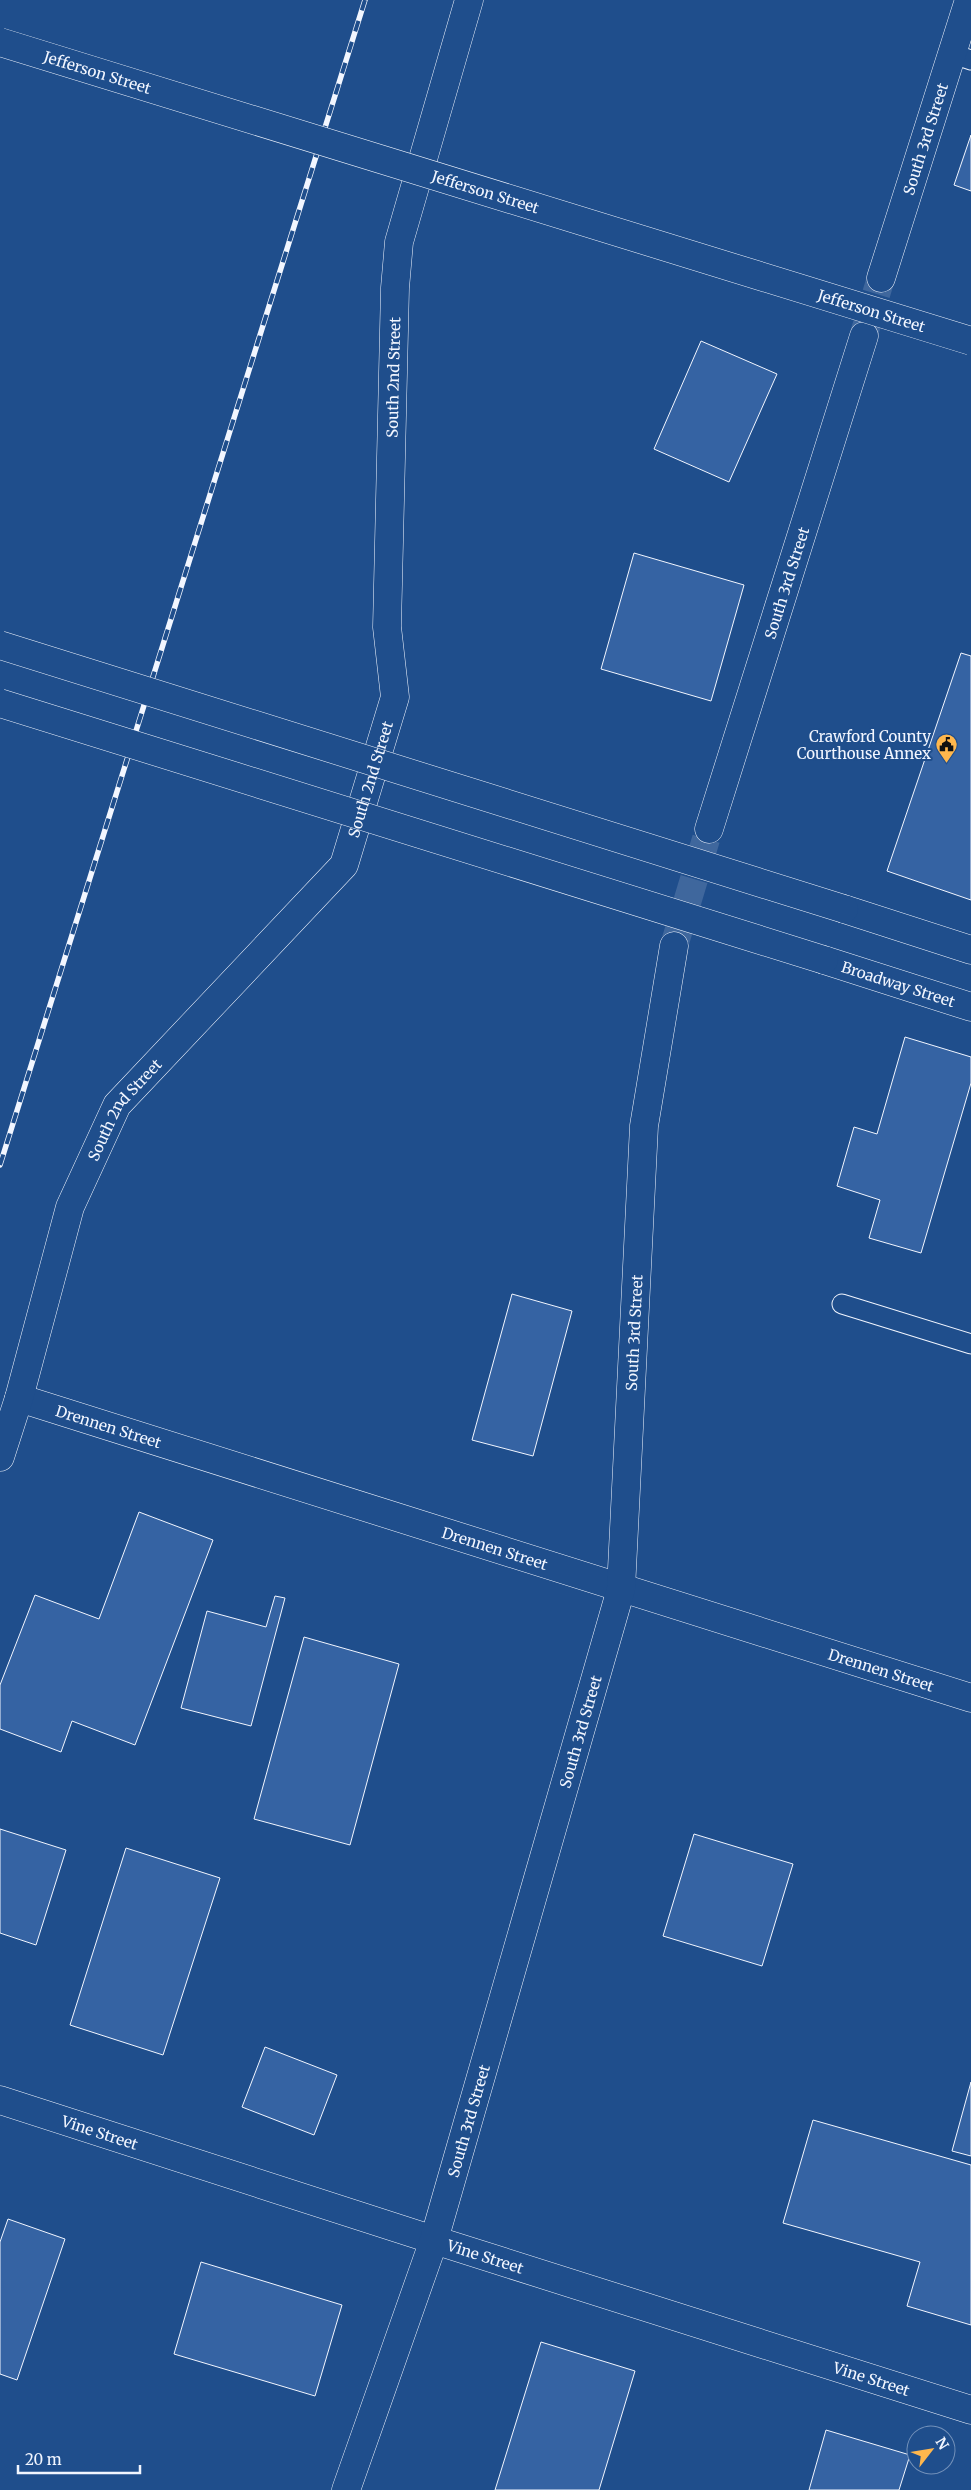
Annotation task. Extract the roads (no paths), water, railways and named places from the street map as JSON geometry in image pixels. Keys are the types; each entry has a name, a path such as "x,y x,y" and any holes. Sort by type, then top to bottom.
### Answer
{"street":[{"name":"South 2nd Street","path":"0,1457 19,1398 70,1207 117,1105 344,865 395,697 387,628 395,288 399,242 469,0"},
{"name":"South 3rd Street","path":"881,278 962,57 969,0"},
{"name":"Jefferson Street","path":"0,42 971,341"},
{"name":"South 3rd Street","path":"709,829 864,336"},
{"path":"0,645 971,950"},
{"name":"Broadway Street","path":"0,703 971,1007"},
{"name":"South 3rd Street","path":"346,2490 434,2240 621,1589 644,1126 674,946"},
{"name":"Drennen Street","path":"19,1398 971,1698"},
{"name":"Vine Street","path":"0,2100 971,2410"}],"lane":[{"path":"842,1304 971,1344"}],"tunnel":[{"path":"864,334 881,278"},
{"path":"674,946 709,829"}],"railway":[{"path":"0,1165 365,0"}],"place":[{"name":"Crawford County Courthouse Annex","path":"947,764"}]}
